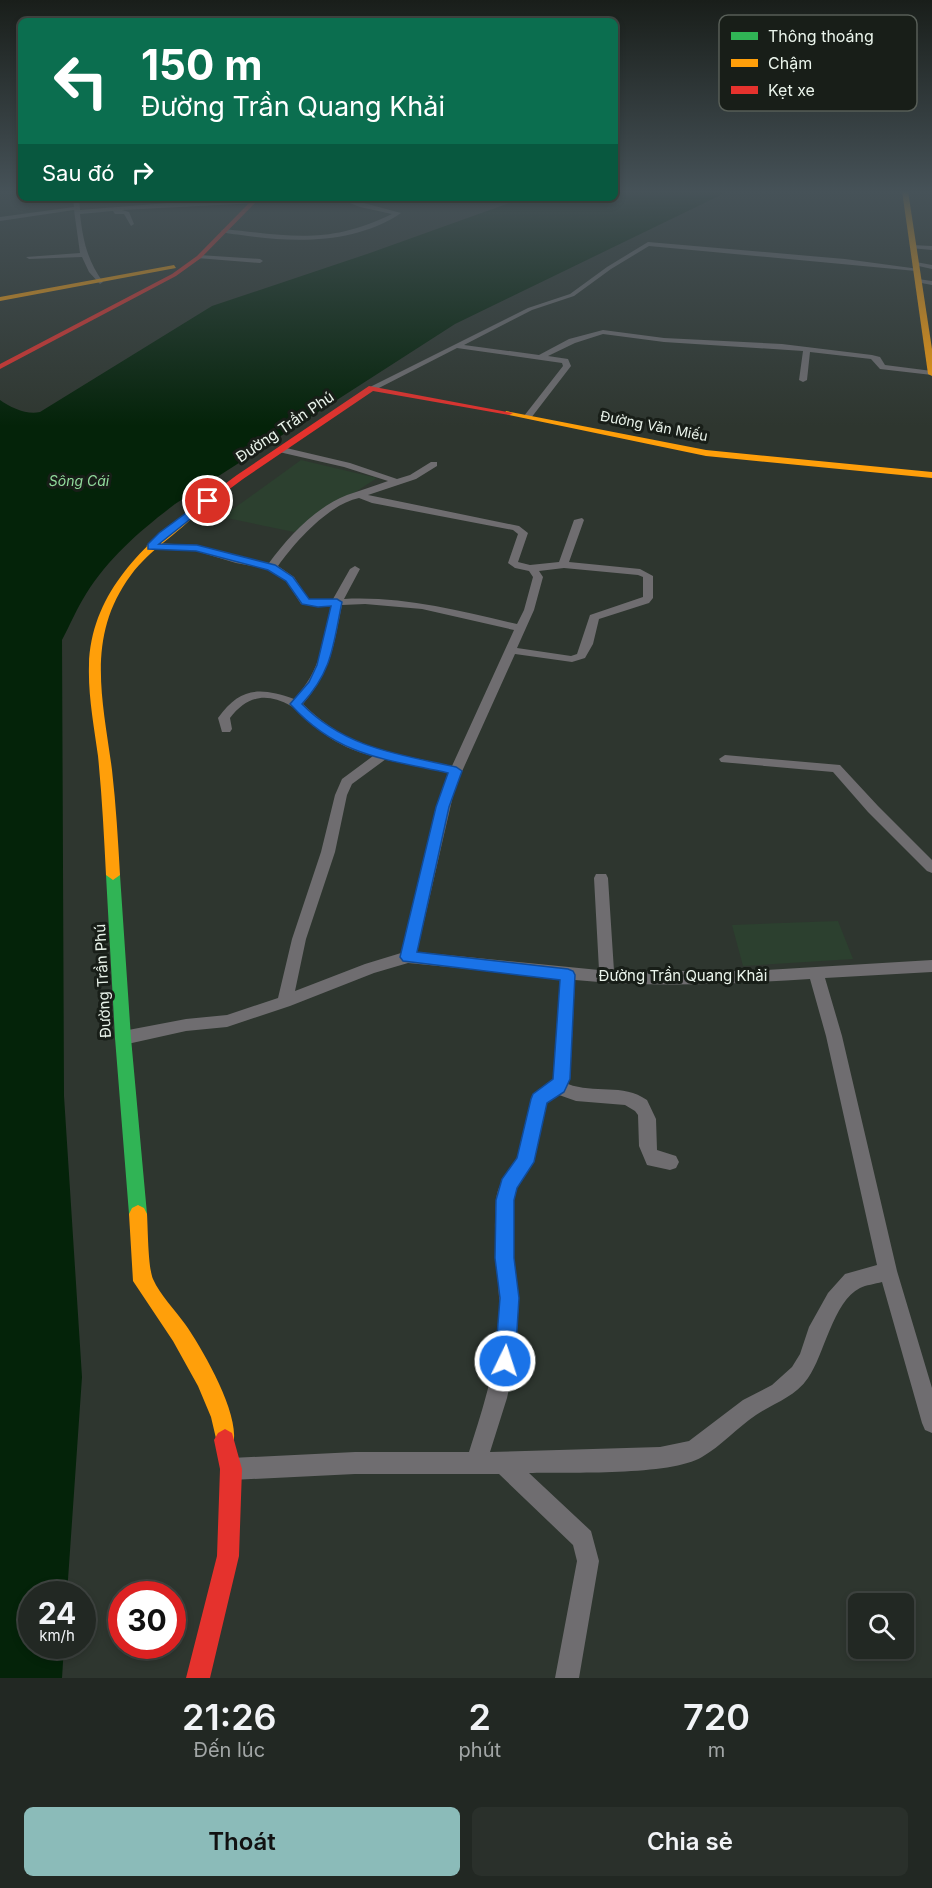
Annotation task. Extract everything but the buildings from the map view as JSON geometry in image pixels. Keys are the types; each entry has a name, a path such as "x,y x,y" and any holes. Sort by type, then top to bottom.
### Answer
{"street":[{"path":"90,269 100,282"},
{"path":"0,299 138,276 161,269"},
{"path":"0,367 158,284 180,269"},
{"path":"372,388 530,309 565,298 609,269"},
{"path":"543,357 572,341 603,332 664,340 807,349 872,357 884,367 932,372 920,274 877,269"},
{"path":"138,276 158,284"},
{"path":"453,346 565,361 567,366 528,416"},
{"path":"803,380 807,349"},
{"name":"Đường Văn Miếu","path":"372,388 528,416 706,453 932,475"},
{"name":"Đường Trần Phú","path":"198,1678 228,1556 231,1469 221,1417 206,1380 180,1334 143,1281 123,1038 108,789 95,684 95,654 99,629 111,598 137,559 192,512 372,388"},
{"path":"282,450 347,465 391,479 394,482"},
{"path":"272,567 294,540 317,519 348,497 413,477 435,464"},
{"path":"363,494 363,497 372,500 516,528 523,533 513,563 517,566 532,568 563,565 644,574 650,581 648,598 594,617 584,653 578,658 510,650"},
{"path":"563,565 579,520"},
{"path":"151,546 197,548 234,560 272,567 290,579 305,602 318,604 365,602 422,606 519,628"},
{"path":"408,957 443,807 456,771 529,610 538,577 532,568"},
{"path":"296,704 314,684 323,665 337,602 355,569"},
{"path":"226,729 224,718 241,698 263,693 296,704 314,723 364,750 456,771"},
{"path":"285,1002 299,939 328,852 347,782 384,754"},
{"path":"725,759 836,768 842,771 851,787 932,868"},
{"path":"602,878 607,977"},
{"name":"Đường Trần Quang Khải","path":"123,1038 186,1025 227,1021 285,1002 339,979 408,957 568,975 681,979 816,974 932,966"},
{"path":"816,974 834,1036 888,1271 932,1423"},
{"path":"476,1462 497,1398 505,1361 510,1298 504,1258 505,1200 508,1185 525,1162 539,1099 558,1087 562,1079 568,975"},
{"path":"558,1087 576,1094 630,1099 638,1103 646,1114 645,1140 649,1152 653,1159 670,1162"},
{"path":"231,1469 355,1463 503,1463 660,1458 694,1450 750,1407 779,1392 799,1374 809,1359 816,1334 835,1300 852,1281 888,1271"},
{"path":"503,1463 583,1539 588,1561 567,1678"}],"shaded area":[{"path":"301,460 377,478 294,532 222,517"},
{"path":"838,921 853,959 743,966 732,925"}],"water":[{"name":"Sông Cái","path":"321,269 568,269 455,324 175,504 138,534 105,568 83,599 62,640 64,1096 82,1377 68,1581 18,1581 18,1659 63,1659 62,1678 0,1678 0,400 19,410 30,413 40,412 212,306"}],"traffic: fast":[{"path":"113,875 123,1038 138,1214"}],"traffic: slow":[{"path":"0,299 161,269"},
{"path":"917,269 932,374"},
{"path":"509,413 706,453 932,475"},
{"path":"113,875 107,787 95,679 95,653 99,630 106,609 128,572 158,540 193,512"},
{"path":"138,1214 143,1281 180,1334 206,1380 221,1417 225,1440"}],"traffic: jam":[{"path":"0,367 182,269"},
{"path":"193,512 240,477 372,388 509,413"},
{"path":"198,1678 228,1556 231,1469 225,1440"}],"route":[{"path":"208,501 162,535 151,546 197,548 228,558 272,567 290,579 305,602 325,604 337,602 323,665 314,684 296,704 314,723 351,745 456,771 443,807 408,957 568,975 562,1079 558,1087 550,1094 539,1099 525,1162 508,1185 505,1200 504,1258 510,1298 505,1361"}]}
